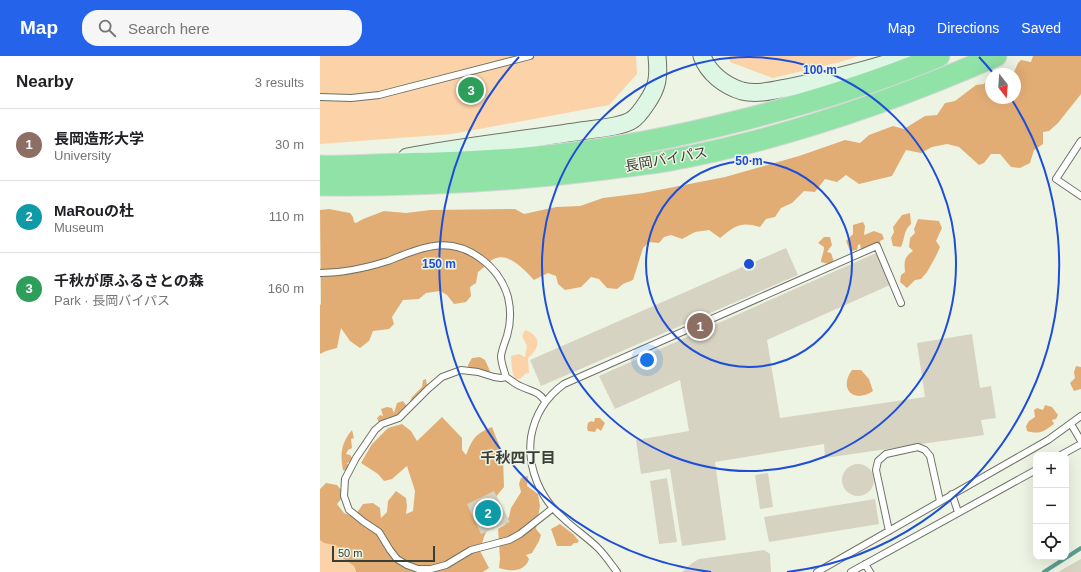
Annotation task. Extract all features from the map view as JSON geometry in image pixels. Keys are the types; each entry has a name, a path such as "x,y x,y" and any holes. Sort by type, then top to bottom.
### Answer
{"highway":[{"name":"長岡バイパス","path":"320,166 447,163 557,155 631,144 687,134 819,99 860,86 939,56"},
{"name":"長岡バイパス","path":"320,184 416,183 537,177 670,160 750,143 823,123 945,78 996,56"}],"street":[{"path":"359,165 610,126 632,121 647,103 657,85 659,72 657,56"},
{"path":"702,56 711,72 724,83 742,91 753,92 765,92 815,82 886,64 909,56"}],"lane":[{"path":"320,96 351,98 379,95 530,56"},
{"path":"1081,142 1056,179 1081,196"},
{"path":"320,273 334,273 354,270 387,261 420,249 435,246 452,246 465,249 478,256 488,264 500,280 504,287 509,304 509,325 501,357 506,377"},
{"path":"617,572 598,548 553,508 538,486 534,473 530,447 534,423 545,401 554,391 564,384 877,246 901,303"},
{"path":"545,401 540,394 534,390 520,386 506,377 494,377 478,372 461,370 442,377 399,418 382,424 375,430 356,458 345,478 344,496 349,510 378,532 397,559 418,569 431,570 446,565 471,550 509,540 520,534 553,508"},
{"path":"820,571 1048,440 1081,416"},
{"path":"1066,452 1081,442 1071,424"},
{"path":"889,531 876,470 878,461 886,454 918,447 925,450 930,456 940,501"},
{"path":"851,572 1033,472"},
{"path":"952,494 958,512"},
{"path":"865,564 870,572"}],"shaded area":[{"path":"320,56 636,56 637,74 609,105 452,134 320,144"},
{"path":"729,56 859,56 773,78 730,62"},
{"path":"1033,56 1081,56 1081,94 1058,123 1049,131 1043,132 1043,144 1034,150 1030,163 1020,168 1011,167 1000,154 991,154 984,163 979,165 959,147 947,144 932,147 921,153 906,150 892,176 859,184 846,175 837,182 825,179 815,192 804,191 792,203 781,208 775,217 766,219 760,227 747,224 738,226 720,238 709,230 695,232 682,239 671,235 664,237 659,243 649,242 643,248 633,280 623,284 617,289 607,288 599,279 591,277 581,287 565,290 558,284 556,276 548,273 534,280 515,262 510,259 498,258 490,261 478,272 476,283 470,287 471,296 466,302 454,304 447,295 440,291 426,293 419,299 403,300 392,317 394,324 389,329 373,331 369,341 360,348 350,341 341,328 337,348 320,354 320,210 329,209 350,213 354,222 356,223 384,211 406,213 430,210 515,209 524,214 556,207 580,206 603,198 643,193 725,177 799,156 845,140 860,143 869,135 893,126 904,129 925,116 937,115 945,103 955,101 976,85 985,83 985,104 1021,104 1021,68 1016,68 1021,60 1031,62"},
{"path":"910,213 911,224 905,232 901,247 893,246 891,238 894,232 893,227 902,215"},
{"path":"918,219 939,221 942,228 936,241 940,247 927,272 921,279 915,280 907,288 900,282 901,275 905,272 906,258 913,251 909,247 910,238 915,233 914,229"},
{"path":"863,222 865,226 864,235 874,231 882,234 884,239 880,241 881,247 867,252 861,250 860,244 858,245 857,250 850,251 846,241 853,234 853,225"},
{"path":"824,237 830,237 832,245 827,252 831,253 834,262 828,264 821,262 824,247 818,243"},
{"path":"525,330 537,339 537,346 528,358 529,373 525,374 520,379 515,379 512,370 511,356 519,354 525,357 527,346 522,336"},
{"path":"480,357 485,360 490,371 482,374 468,368 472,358"},
{"path":"1076,366 1081,367 1081,389 1074,391 1070,383 1075,378 1074,372"},
{"path":"852,370 861,370 869,379 873,391 866,395 860,396 854,395 850,392 847,388 847,383 848,377"},
{"path":"426,379 427,386 425,386 419,397 410,407 398,415 386,418 387,420 379,423 377,418 380,415 383,416 381,409 387,407 392,408 394,413 397,403 403,401 406,405 409,404 412,397 422,387 423,380"},
{"path":"1045,405 1052,407 1058,415 1056,419 1052,420 1054,424 1042,432 1035,433 1027,431 1026,426 1029,421 1035,417 1034,410 1037,408 1043,410"},
{"path":"442,417 462,438 462,450 466,455 475,437 492,427 503,455 504,487 494,499 490,523 480,551 489,568 483,572 356,572 354,566 343,558 336,545 324,543 320,540 320,489 326,483 337,485 342,491 342,498 337,504 344,513 354,517 363,504 373,503 380,508 381,518 387,512 388,501 396,491 406,498 406,514 413,511 415,491 407,466 392,479 384,481 378,474 361,463 372,444 388,428 402,424 411,431 417,441"},
{"path":"595,418 600,418 605,423 601,431 597,428 595,432 588,431 588,423 591,421 594,422"},
{"path":"352,430 354,438 351,439 352,448 348,450 346,454 350,455 353,459 351,462 347,463 349,467 346,471 343,470 342,449 348,435"},
{"path":"528,476 527,486 538,494 540,506 536,529 541,535 532,553 526,555 529,559 521,569 512,570 499,568 500,559 498,529 506,524 511,508 521,492 519,484 521,478"},
{"path":"560,524 573,534 579,541 577,543 574,543 571,546 557,546 551,529"},
{"path":"320,540 352,550 355,572 320,572"}],"building":[{"path":"786,248 798,275 541,386 530,360"},
{"path":"876,253 890,285 767,340 780,418 925,397 917,343 972,334 980,388 991,386 996,418 981,420 984,435 825,458 824,444 715,462 726,540 682,546 670,469 641,474 636,440 689,431 680,380 615,409 599,376"},
{"path":"855,464 861,464 871,471 874,480 873,486 867,493 861,496 855,496 845,489 842,483 842,477 849,467"},
{"path":"768,473 773,507 760,509 755,475"},
{"path":"667,478 677,542 659,544 650,481"},
{"path":"494,491 510,522 481,534 467,504"},
{"path":"875,499 879,524 769,542 764,517"},
{"path":"764,550 770,554 771,572 682,572 699,559"},
{"path":"1081,559 1081,572 1058,572"}],"waterway":[{"path":"1044,572 1081,548"}],"place":[{"name":"千秋が原ふるさとの森","path":"471,90"},
{"name":"長岡造形大学","path":"700,326"},
{"name":"MaRouの杜","path":"488,513"}],"district":[{"name":"千秋四丁目","path":"518,458"}]}
